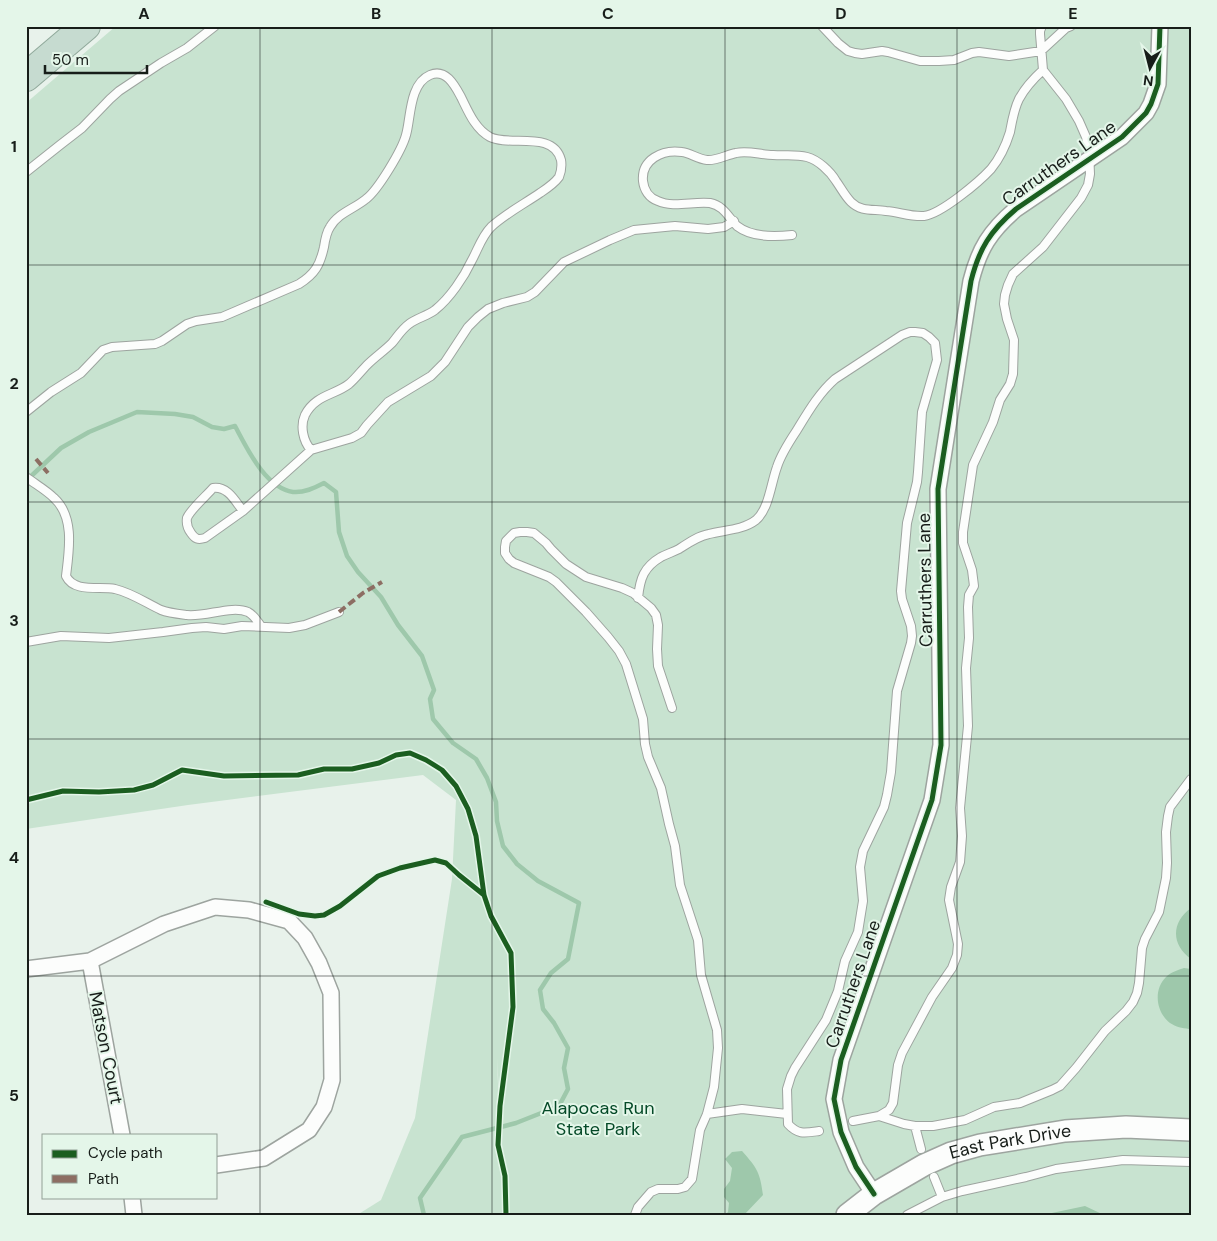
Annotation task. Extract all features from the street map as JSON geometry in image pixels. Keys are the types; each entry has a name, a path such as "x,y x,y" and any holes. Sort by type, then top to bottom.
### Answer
{"highway":[{"path":"26,77 86,26"}],"street":[{"name":"Carruthers Lane","path":"874,1194 856,1167 841,1132 834,1099 841,1060 932,800 941,745 938,490 971,282 978,258 998,225 1016,209 1111,145 1133,127 1146,113 1158,84 1160,26"},
{"path":"26,969 90,961 164,924 215,907 249,910 289,922 305,938 319,963 331,993 332,1080 324,1107 309,1130 264,1158 218,1165"},
{"name":"Matson Court","path":"90,961 122,1134"},
{"name":"East Park Drive","path":"847,1215 874,1194 924,1165 951,1153 980,1145 1065,1131 1126,1127 1191,1130"},
{"path":"132,1198 134,1215"}],"lane":[{"path":"26,172 82,128 119,91 186,48 215,26"},
{"path":"822,26 833,39 848,51 862,54 882,51 920,61 954,60 979,52 1010,56 1041,51 1067,27"},
{"path":"853,1121 879,1116 889,1110 893,1103 898,1065 902,1053 932,997 952,968 958,955 958,944 949,900 962,849 960,808 968,726 966,668 969,638 968,607 974,586 972,570 963,543 973,465 1013,374 1014,340 1004,304 1005,295 1013,274 1043,247 1081,198 1088,185 1090,174 1086,137 1073,109 1042,70 1040,31 1042,26"},
{"path":"792,235 773,237 760,235 739,227 723,209 715,204 704,202 664,204 653,199 647,193 643,180 648,162 657,156 675,151 688,153 706,160 743,152 800,156 809,158 828,171 844,194 858,208 924,216 933,214 968,190 990,170 1006,144 1018,100 1028,85 1042,70"},
{"path":"26,412 51,392 81,373 103,350 112,346 155,344 187,324 222,317 290,288 308,278 320,263 330,225 336,218 372,194 387,173 406,136 410,107 424,78 430,75 441,74 447,76 453,83 472,119 484,133 502,140 535,140 551,147 557,152 561,161 559,177 545,190 490,229 453,291 434,311 407,325 385,350 349,384 324,396 310,407 305,416 303,435 306,445 311,450"},
{"path":"242,511 224,488 213,488 189,514 188,529 199,540 205,538 242,511 311,450 361,433 388,402 431,376 445,362 468,327 478,317 488,309 536,292 564,262 634,230 675,226 708,229 724,227 734,221"},
{"path":"638,598 641,580 645,571 652,563 707,534 742,527 757,519 763,512 777,467 784,452 816,399 835,378 902,335 910,332 923,333 935,343 936,365 922,412 916,482 907,523 901,591 912,636 910,650 897,690 891,772 887,795 884,807 863,851 860,867 863,900 858,932 845,961 838,991 826,1020 795,1068 787,1089 788,1124 797,1132 819,1131"},
{"path":"26,477 55,498 66,514 69,533 66,576 68,580 77,586 85,588 104,587 122,591 163,611 188,615 235,610 249,612 261,626"},
{"path":"635,1215 644,1198 651,1192 658,1189 678,1189 692,1179 700,1130 707,1114 714,1087 718,1041 717,1030 702,981 698,940 680,885 675,846 661,788 648,757 645,744 644,719 626,664 608,637 556,582 509,559 505,553 506,541 514,533 534,533 570,567 586,577 633,593 651,608 656,615 658,625 658,666 672,708"},
{"path":"26,642 61,636 109,638 206,627 224,629 242,626 290,628 339,612"},
{"path":"879,1116 904,1124 933,1126 965,1120 994,1106 1020,1103 1060,1086 1105,1031 1133,1002 1139,983 1142,948 1159,912 1163,896 1167,863 1166,832 1170,807 1191,779"},
{"path":"707,1114 742,1109 787,1114"},
{"path":"915,1126 921,1149"},
{"path":"907,1215 942,1197 1056,1168 1123,1160 1191,1162"},
{"path":"934,1177 942,1197"}],"green space":[{"name":"Alapocas Run State Park","path":"116,26 1191,26 1191,1215 506,1215 497,1058 503,1215 357,1215 381,1200 415,1118 452,879 456,800 423,775 188,805 26,829 26,103"}],"shaded area":[{"path":"1191,908 1191,959 1180,947 1176,934 1180,920"},
{"path":"1184,968 1191,969 1191,1028 1189,1029 1170,1023 1162,1013 1158,1001 1159,988 1162,982 1172,972"},
{"path":"742,1151 757,1171 763,1195 744,1215 725,1215 728,1212 729,1203 724,1197 724,1189 730,1181 732,1168 725,1159 732,1152"},
{"path":"1085,1206 1104,1215 1046,1215 1047,1214"}],"waterway":[{"path":"27,480 61,448 89,432 137,412 193,417 212,427 224,429 235,426 258,466 274,483 283,489 301,492 324,483 336,492 339,532 347,556 358,572 381,597 398,625 422,656 434,690 430,699 433,719 453,743 476,759 487,778 496,802 497,821 503,846 517,864 538,881 579,903 568,959 551,973 540,990 543,1009 554,1023 568,1048 564,1068 568,1089 559,1106 516,1123 462,1137 420,1198 424,1215"}],"marked path":[{"path":"36,459 48,473"},
{"path":"339,612 363,593 382,582"}],"cycle path":[{"path":"874,1194 856,1167 841,1132 834,1099 841,1060 932,800 941,745 938,489 971,281 978,259 987,241 1007,217 1122,137 1146,113 1158,84 1160,26"},
{"path":"26,800 63,791 99,792 134,790 153,785 182,770 224,776 298,775 324,769 352,769 379,763 396,755 410,753 442,770 456,786 468,809 476,836 484,895 491,916 511,953 513,1007 500,1106 498,1145 505,1176 506,1215"},
{"path":"266,902 299,914 324,915 340,906 378,876 400,868 435,860 446,863 484,895"}]}
